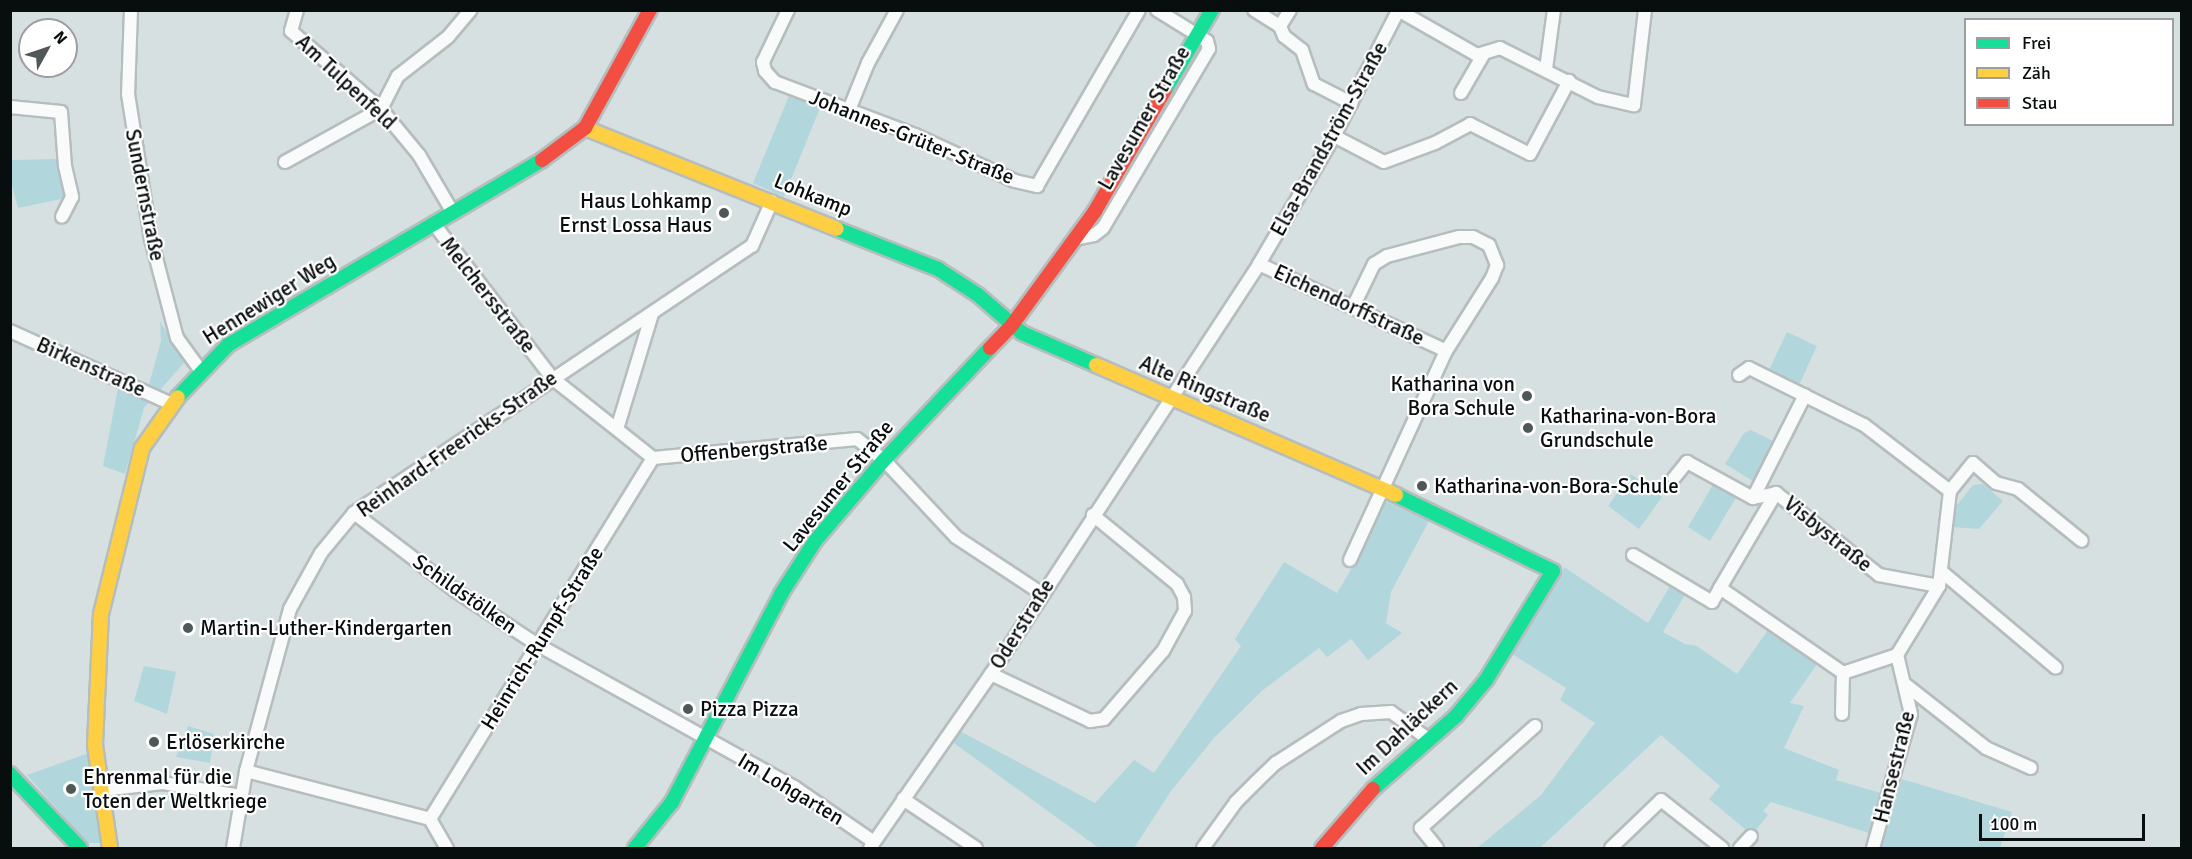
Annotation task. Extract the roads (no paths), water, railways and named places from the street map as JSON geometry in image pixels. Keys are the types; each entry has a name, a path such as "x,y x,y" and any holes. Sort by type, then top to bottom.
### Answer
{"street":[{"name":"Sundernstraße","path":"131,10 128,94 149,227 174,331 200,370"},
{"name":"Am Tulpenfeld","path":"297,10 291,31 381,109 418,155 452,211"},
{"path":"285,162 381,109 398,76 448,37 471,10"},
{"name":"Hennewiger Weg","path":"110,849 94,717 101,614 135,468 142,448 172,404 200,370 228,345 560,148 585,128 650,10"},
{"name":"Johannes-Grüter-Straße","path":"788,10 765,56 765,71 775,82 849,110 1015,181 1036,186 1139,10"},
{"path":"849,110 868,63 897,10"},
{"path":"1157,10 1198,35"},
{"name":"Lavesumer Straße","path":"635,849 672,802 781,594 815,541 884,460 1012,325 1075,239 1212,10"},
{"path":"1254,10 1280,26 1284,36 1302,50 1314,84 1351,103"},
{"path":"1280,26 1290,10"},
{"path":"1546,69 1554,10"},
{"path":"1461,93 1483,55 1500,48 1598,97 1634,105 1645,10"},
{"path":"1397,12 1483,55"},
{"name":"Elsa-Brandström-Straße","path":"1259,264 1334,136 1397,12"},
{"path":"1334,136 1384,162 1435,143 1470,124 1530,154 1569,81"},
{"path":"10,107 61,112 65,166 72,197 62,216"},
{"name":"Lohkamp","path":"585,128 938,269 978,295 1012,325"},
{"name":"Reinhard-Freericks-Straße","path":"233,849 246,771 290,609 321,553 354,513 552,378 752,246 772,201"},
{"name":"Melchersstraße","path":"434,224 552,378 653,458"},
{"path":"1354,305 1374,264 1387,256 1459,237 1481,241 1489,245 1497,265 1446,351"},
{"name":"Eichendorffstraße","path":"1170,396 1259,264 1354,305 1446,351 1383,489"},
{"path":"618,429 652,314"},
{"name":"Alte Ringstraße","path":"1012,325 1383,489 1553,570"},
{"name":"Birkenstraße","path":"10,331 172,404"},
{"path":"1739,375 1749,368 1863,425 1950,491"},
{"name":"Visbystraße","path":"1753,498 1805,395"},
{"name":"Oderstraße","path":"872,845 991,674 1041,593 1170,396"},
{"name":"Offenbergstraße","path":"653,458 857,439 884,460 956,537 1041,593"},
{"name":"Heinrich-Rumpf-Straße","path":"430,819 653,458"},
{"name":"Visbystraße","path":"1674,478 1687,462 1753,498 1776,493 1879,575 1939,586"},
{"path":"1843,674 1897,655 1939,586 1950,491 1973,463 1996,483 2018,489 2082,541"},
{"path":"1350,560 1383,489"},
{"path":"1633,555 1712,602 1776,493"},
{"name":"Schildstölken","path":"354,513 456,591 538,645 705,740"},
{"path":"991,674 1090,721 1104,719 1163,651 1185,611 1184,597 1177,584 1094,515"},
{"name":"Im Dahläckern","path":"1322,849 1386,774 1456,716 1486,680 1553,570"},
{"path":"1941,571 2056,668"},
{"path":"1720,588 1843,674"},
{"name":"Hansestraße","path":"1873,849 1911,714 1906,685 1897,655"},
{"path":"1842,714 1843,674"},
{"name":"Hansestraße","path":"1906,685 1986,748 2031,768"},
{"path":"1203,849 1236,802 1276,763 1341,722 1360,714 1391,712 1428,739"},
{"path":"1437,849 1420,828 1535,726"},
{"name":"Im Lohgarten","path":"705,740 794,787 872,845"},
{"path":"246,771 430,819 447,849"},
{"path":"10,774 80,849"},
{"path":"102,790 163,783 241,796"},
{"path":"903,799 976,849"},
{"path":"1611,849 1661,800 1722,849"},
{"path":"1740,849 1751,836"}],"place":[{"name":"Haus Lohkamp Ernst Lossa Haus","path":"724,213"},
{"name":"Katharina von Bora Schule","path":"1527,396"},
{"name":"Katharina-von-Bora Grundschule","path":"1528,428"},
{"name":"Katharina-von-Bora-Schule","path":"1422,486"},
{"name":"Martin-Luther-Kindergarten","path":"188,628"},
{"name":"Pizza Pizza","path":"688,709"},
{"name":"Erlöserkirche","path":"154,742"},
{"name":"Ehrenmal für die Toten der Weltkriege","path":"71,789"}]}
